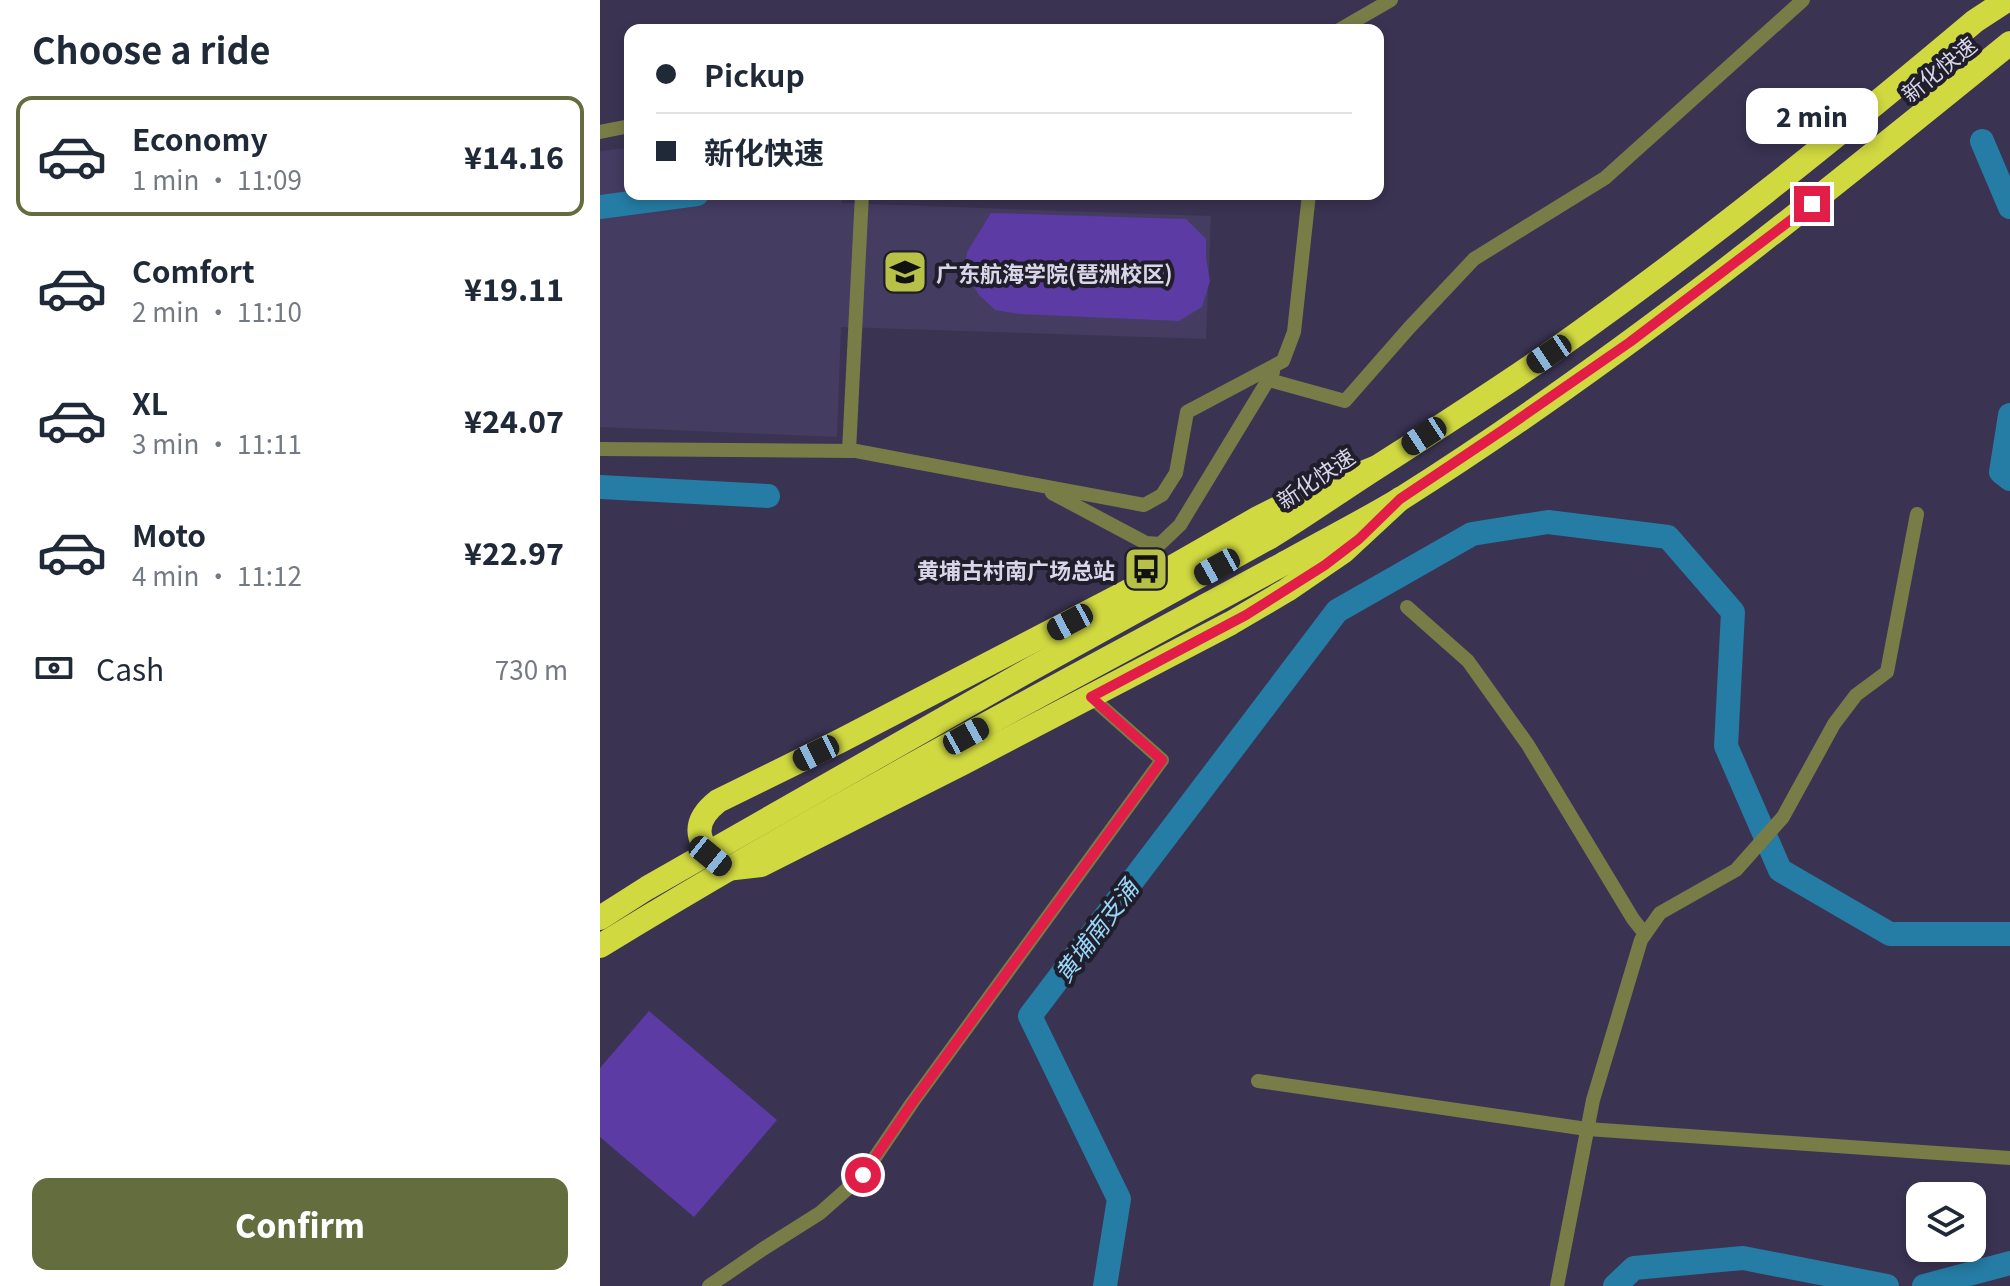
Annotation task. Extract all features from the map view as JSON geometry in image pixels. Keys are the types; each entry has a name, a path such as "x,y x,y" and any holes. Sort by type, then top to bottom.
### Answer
{"highway":[{"name":"新化快速","path":"600,918 647,888 1031,669 1270,537 1336,496 1549,354 1722,226 1982,10 2007,0"},
{"name":"新化快速","path":"600,946 702,883 1400,499 1569,385 1744,257 2010,43"},
{"path":"1375,468 1258,518 1148,581 1005,656 718,801 708,809 699,830 710,856 726,869 761,865 1091,697 1287,590 1344,551 1400,499"}],"street":[{"path":"1349,24 1391,0"},
{"path":"1269,380 1345,401 1474,259 1605,178 1803,0"},
{"path":"600,132 624,127"},
{"path":"849,451 862,200"},
{"path":"600,449 849,451 1144,505 1162,495 1176,473 1187,412 1283,361 1294,332 1308,200"},
{"path":"1037,485 1146,543 1160,544 1180,525 1278,364"},
{"path":"1557,1285 1593,1100 1641,940 1660,913 1736,870 1783,817 1834,724 1856,695 1887,672 1917,514"},
{"path":"1407,607 1468,661 1528,745 1645,934"},
{"path":"709,1286 820,1213 863,1175 1162,760 1091,697"},
{"path":"1258,1081 1587,1129 2010,1158"}],"shaded area":[{"name":"广东航海学院(琶洲校区)","path":"624,149 624,200 842,200 842,203 1211,216 1206,339 841,327 837,437 600,427 600,151"},
{"path":"991,213 1186,219 1206,239 1210,281 1202,307 1179,321 1019,314 995,310 978,294 965,269 967,252"},
{"path":"649,1011 777,1120 694,1217 600,1137 600,1068"}],"waterway":[{"path":"1982,141 2010,207"},
{"path":"600,207 652,200"},
{"path":"2010,415 2001,472 2010,479"},
{"name":"黄埔南支涌","path":"600,487 768,496"},
{"path":"1105,1286 1119,1199 1030,1016 1337,611 1472,534 1548,522 1668,537 1733,612 1726,746 1780,870 1890,934 2010,934"},
{"path":"1615,1286 1634,1268 1743,1258 1887,1286"},
{"path":"1924,1286 2010,1263"}],"place":[{"name":"广东航海学院(琶洲校区)","path":"905,272"},
{"name":"黄埔古村南广场总站","path":"1146,569"}],"route":[{"path":"863,1175 1162,760 1091,697 1246,615 1325,565 1359,539 1400,499 1630,342 1812,204"}]}
